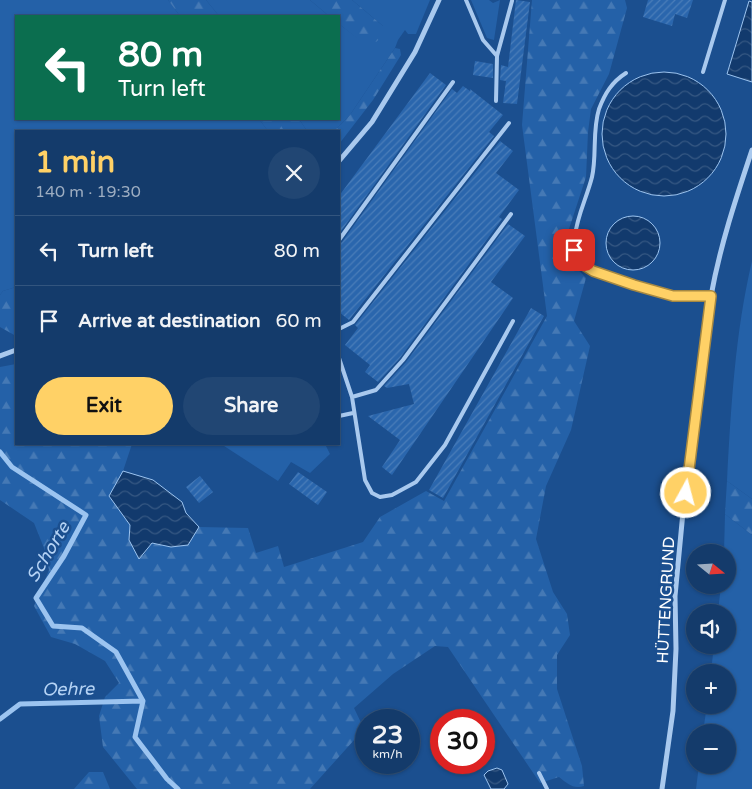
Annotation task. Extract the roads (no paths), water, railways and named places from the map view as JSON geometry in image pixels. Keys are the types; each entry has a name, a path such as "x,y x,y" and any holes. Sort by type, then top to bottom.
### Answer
{"street":[{"path":"340,160 372,122 414,52 439,0"},
{"name":"HÜTTENGRUND","path":"662,789 673,711 676,649 675,596 683,512 711,296 716,264 726,228 752,150"},
{"path":"0,356 15,350"}],"lane":[{"path":"466,0 483,40 497,56"},
{"path":"703,72 726,0"},
{"path":"496,101 497,56 512,2"},
{"path":"626,73 615,80 608,89 600,108 596,123 592,176 575,236 574,250 580,263 593,271 634,285 673,296 711,296"},
{"path":"340,239 453,82"},
{"path":"340,328 353,322 509,123"},
{"path":"352,397 376,390 403,360 511,214"},
{"path":"340,361 352,397 365,480 372,493 380,497 392,495 416,482 445,445 513,321"},
{"path":"340,416 353,413"},
{"path":"539,773 547,789"}],"water":[{"path":"749,1 752,2 752,82 727,74"},
{"path":"664,72 688,76 708,90 722,110 726,134 722,158 708,178 688,192 664,196 640,192 620,178 606,158 602,134 606,110 620,90 640,76"},
{"path":"628,216 638,216 648,220 656,228 660,243 656,258 648,266 638,270 628,270 618,266 610,258 606,248 606,238 610,228 618,220"},
{"path":"123,471 153,480 182,502 186,513 199,527 188,545 171,547 152,543 139,559 129,540 130,525 109,496"},
{"path":"495,769 502,770 508,784 504,789 491,789 484,775 495,774"}],"waterway":[{"name":"Schorte","path":"0,452 12,467 86,515 64,556 36,598 53,626 82,628 116,652 143,701 135,737 167,779 178,789"},
{"name":"Oehre","path":"0,719 20,704 143,701"}]}
